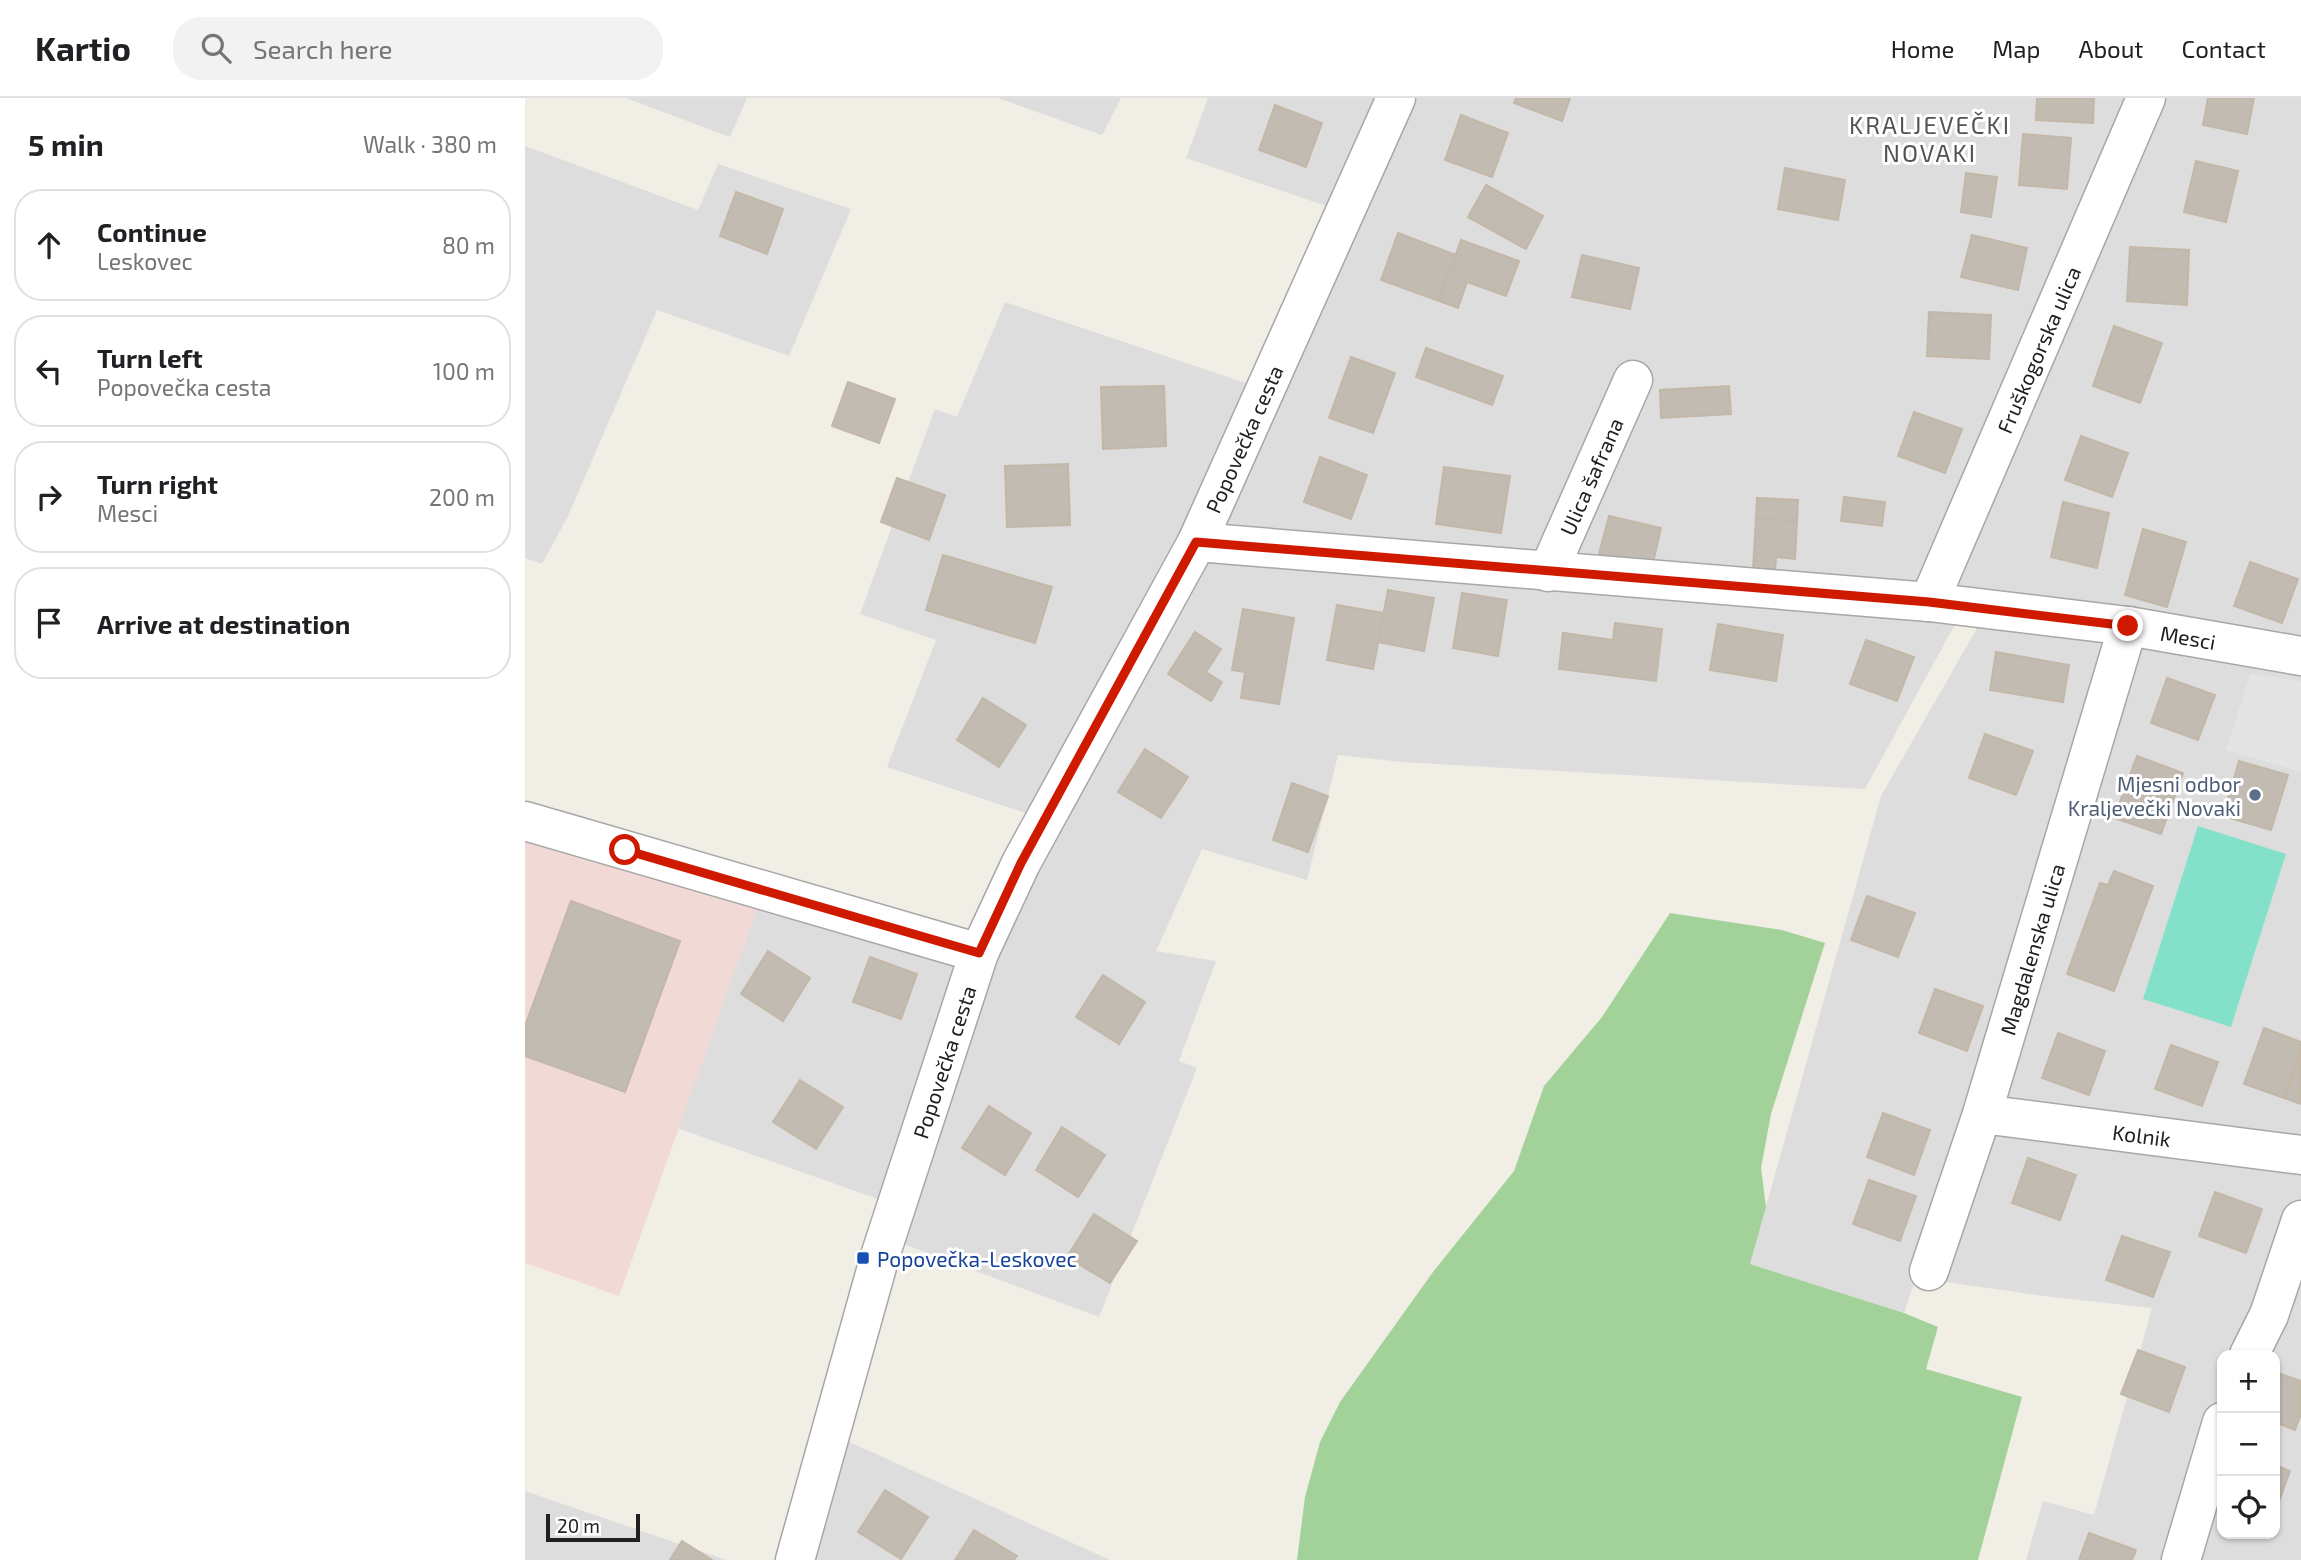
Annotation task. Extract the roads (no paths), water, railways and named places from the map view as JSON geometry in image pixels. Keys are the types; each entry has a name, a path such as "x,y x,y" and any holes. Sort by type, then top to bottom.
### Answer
{"street":[{"name":"Popovečka cesta","path":"795,1560 880,1256 979,953 1021,863 1196,542 1396,98"},
{"name":"Fruškogorska ulica","path":"1929,602 2146,98"},
{"name":"Ulica šafrana","path":"1548,572 1633,380"},
{"name":"Mesci","path":"1196,542 1929,602 2128,626 2301,656"},
{"name":"Magdalenska ulica","path":"1929,1271 1982,1114 2128,626"},
{"path":"525,821 979,953"},
{"name":"Kolnik","path":"1982,1114 2301,1155"},
{"path":"2252,1350 2269,1315 2301,1220"},
{"path":"2181,1560 2217,1439"}],"place":[{"name":"Mjesni odbor Kraljevečki Novaki","path":"2255,795"},
{"name":"Popovečka-Leskovec","path":"863,1258"}],"district":[{"name":"KRALJEVEČKI NOVAKI","path":"1930,138"}]}
